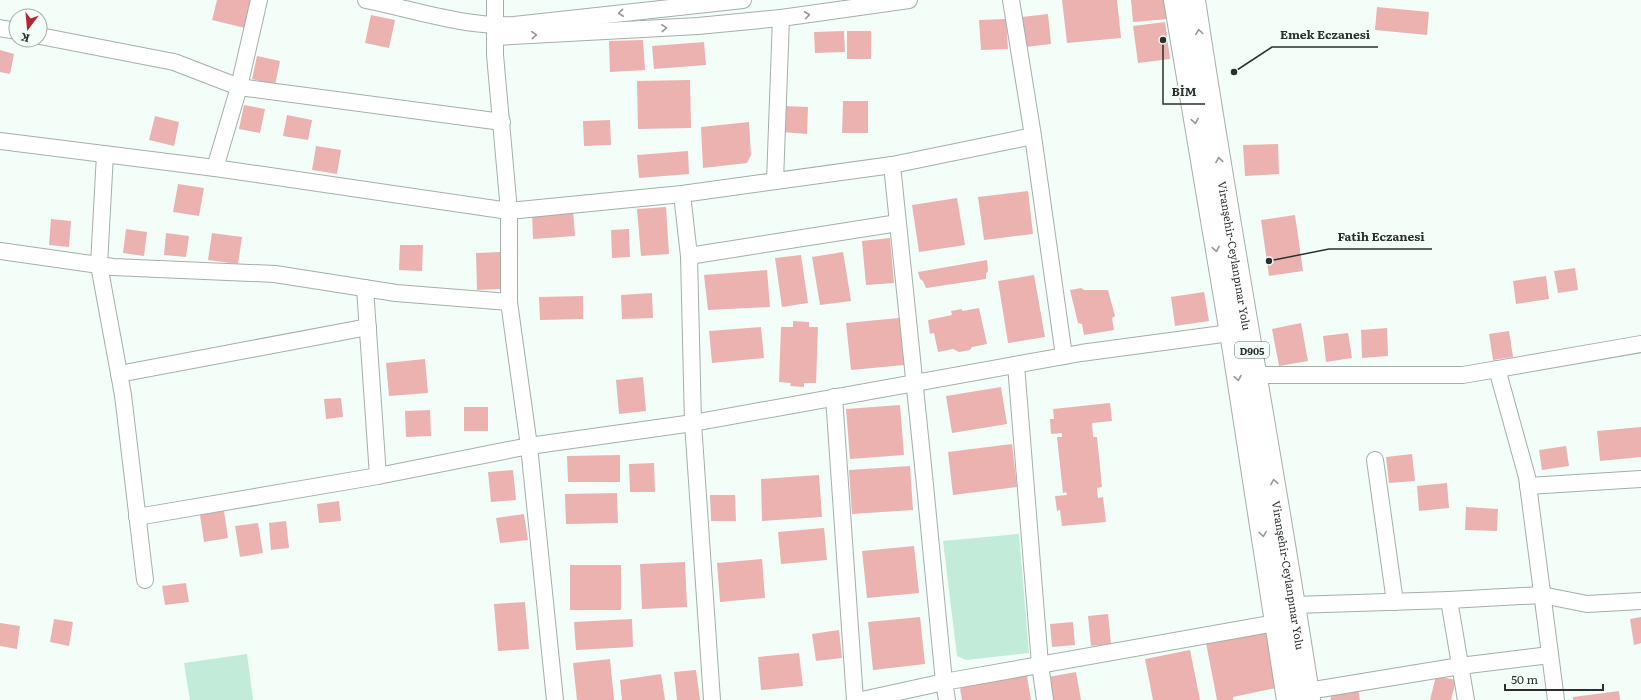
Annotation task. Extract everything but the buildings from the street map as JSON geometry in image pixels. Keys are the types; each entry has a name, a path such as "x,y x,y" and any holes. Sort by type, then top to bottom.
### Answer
{"main road":[{"name":"Viranşehir-Ceylanpınar Yolu","path":"1174,0 1260,512 1275,623 1288,700"},
{"name":"Viranşehir-Ceylanpınar Yolu","path":"1194,0 1308,696"}],"street":[{"path":"215,168 239,87 259,0"},
{"path":"366,0 402,7 495,32 698,26 781,18 909,0"},
{"path":"495,0 495,32 509,211 509,302 528,446 555,700"},
{"path":"495,32 514,25 743,0"},
{"path":"1011,0 1033,136 1064,356"},
{"path":"775,181 781,18"},
{"path":"48,38 174,62 239,87 502,122"},
{"path":"0,141 215,168 509,211 682,194 892,165 1033,136"},
{"path":"105,154 98,265 123,395 145,580"},
{"path":"892,165 947,700"},
{"path":"682,194 689,256 693,423 712,700"},
{"path":"689,256 898,223"},
{"path":"0,251 113,267 275,274 396,293 509,302"},
{"path":"365,288 378,476"},
{"path":"119,374 368,327"},
{"path":"137,518 378,476 528,446 693,423 1064,356 1230,333"},
{"path":"1256,375 1463,375 1641,344"},
{"path":"1016,365 1040,664 1045,700"},
{"path":"1497,369 1527,477 1556,700"},
{"path":"834,397 855,700"},
{"path":"1375,460 1395,602"},
{"path":"1528,486 1641,479"},
{"path":"1294,605 1449,600 1542,595 1586,604 1641,601"},
{"path":"1449,600 1466,700"},
{"path":"862,700 944,682 1040,664 1275,623"},
{"path":"1308,696 1460,666 1550,654"}],"green space":[{"path":"1019,534 1029,653 966,660 957,656 943,541"},
{"path":"247,654 253,700 190,700 184,663"}],"place":[{"name":"BİM","path":"1163,40"},
{"name":"Emek Eczanesi","path":"1234,72"},
{"name":"Fatih Eczanesi","path":"1269,261"}]}
